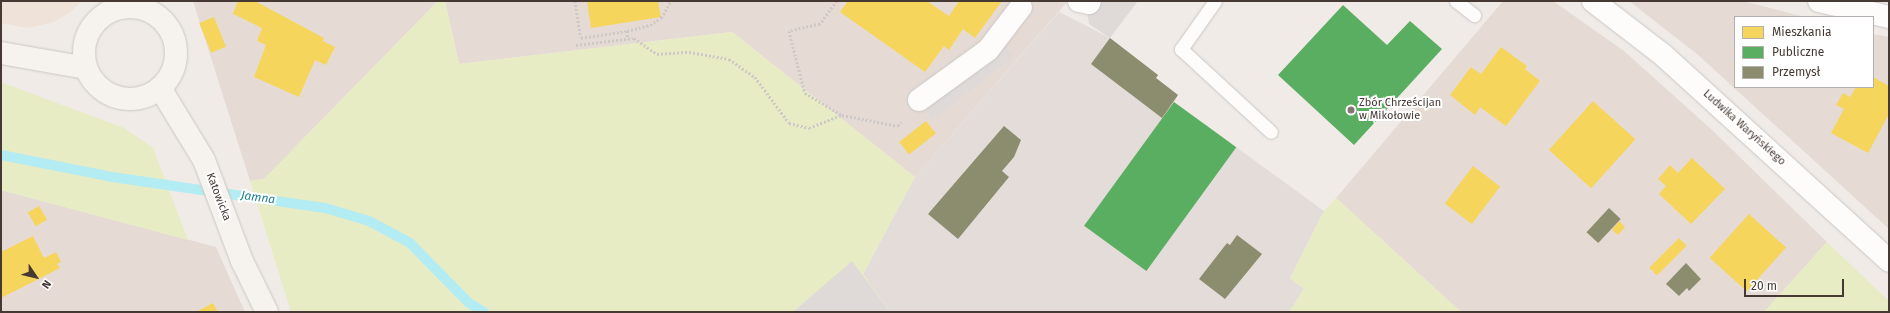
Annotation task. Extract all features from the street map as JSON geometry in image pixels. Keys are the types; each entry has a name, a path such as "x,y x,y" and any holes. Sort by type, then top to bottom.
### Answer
{"street":[{"path":"1079,1 1089,3 1090,1"},
{"name":"Ludwika Waryńskiego","path":"1593,1 1662,55 1889,261"},
{"path":"1819,1 1889,17"},
{"path":"919,100 988,50 1024,3"},
{"path":"137,4 160,20 174,39 176,60 175,66 173,72 160,88 140,98 118,98 99,88 92,82 86,68 84,56 85,43 92,29 101,18 118,9 137,4"},
{"path":"1,53 86,68"},
{"name":"Katowicka","path":"160,88 204,160 242,261 268,312"}],"lane":[{"path":"1215,1 1181,49 1271,132"},
{"path":"1456,1 1474,15"}],"path":[{"path":"575,1 581,38 627,31 650,25 662,18 671,1"},
{"path":"837,1 820,24 789,31 805,94 842,115 889,124"},
{"path":"627,31 628,39"},
{"path":"576,45 634,38 657,54 689,52 729,60 755,77 789,123 809,128 842,115"}],"shaded area":[{"path":"1,1 83,1 66,15 51,23 28,28 1,23"},
{"path":"193,1 438,1 264,179 250,181"},
{"path":"445,1 1068,1 915,177 732,32 459,64"},
{"path":"1085,1 1138,1 1110,38 1089,24"},
{"path":"1503,1 1553,1 1624,51 1711,129 1827,242 1764,312 1461,312 1336,198"},
{"path":"1629,1 1743,1 1801,16 1734,16 1734,88 1697,54"},
{"path":"1059,12 1110,38 1158,75 1156,78 1178,95 1174,102 1324,211 1290,278 1304,289 1289,312 890,312 863,274 915,177"},
{"path":"1874,34 1889,37 1889,229 1734,88 1874,88"},
{"path":"1002,40 1013,57 932,121 919,100"},
{"path":"1,190 216,247 245,312 1,312"},
{"path":"852,261 890,312 793,312"}],"green space":[{"path":"438,1 445,1 459,64 732,32 915,177 863,274 890,312 291,312 250,181 264,179"},
{"path":"1,82 124,128 153,148 188,240 1,190"},
{"path":"1336,198 1461,312 1289,312 1304,289 1290,278 1324,211"},
{"path":"1827,242 1889,301 1889,312 1764,312"}],"building: Mieszkania":[{"path":"238,1 255,1 324,38 323,41 335,47 326,65 315,60 299,97 254,77 266,45 257,41 262,28 233,14"},
{"path":"587,1 658,1 661,17 591,28"},
{"path":"848,1 927,1 949,16 959,1 1002,1 975,38 963,29 949,50 944,46 925,72 840,12"},
{"path":"214,17 226,47 211,53 199,23"},
{"path":"1501,47 1527,66 1525,69 1540,81 1506,126 1480,107 1475,115 1450,95 1471,67 1481,74"},
{"path":"1874,78 1889,86 1889,114 1868,153 1831,133 1844,109 1836,105 1843,93 1850,97 1855,88 1874,88"},
{"path":"1593,101 1635,139 1591,188 1549,150"},
{"path":"926,121 936,134 909,155 899,142"},
{"path":"1692,158 1725,189 1691,224 1659,194 1666,186 1658,179 1670,165 1678,173"},
{"path":"1473,166 1500,186 1472,224 1445,204"},
{"path":"39,206 47,220 36,226 28,212"},
{"path":"1749,214 1786,247 1747,291 1710,258"},
{"path":"1619,221 1625,227 1618,235 1612,230"},
{"path":"33,236 44,258 56,252 61,262 57,264 60,268 1,298 1,252"},
{"path":"1679,238 1687,246 1657,275 1649,268"},
{"path":"213,303 218,312 196,312"}],"building: Publiczne":[{"name":"Zbór Chrześcijan w Mikołowie","path":"1343,5 1387,45 1410,21 1442,49 1354,145 1278,75"},
{"path":"1174,102 1236,147 1146,271 1084,226"}],"building: Przemysł":[{"path":"1110,38 1158,75 1156,78 1178,95 1162,118 1091,64"},
{"path":"1004,126 1021,140 1014,157 1002,171 1009,177 958,239 928,214"},
{"path":"1609,208 1621,219 1598,243 1586,232"},
{"path":"1237,235 1262,254 1225,299 1199,279 1227,243 1230,245"},
{"path":"1686,263 1701,279 1689,291 1687,288 1679,296 1666,284"}],"waterway":[{"name":"Jamna","path":"1,155 112,177 325,208 369,221 410,243 469,303 484,312"}],"place":[{"name":"Zbór Chrześcijan w Mikołowie","path":"1351,110"}]}
